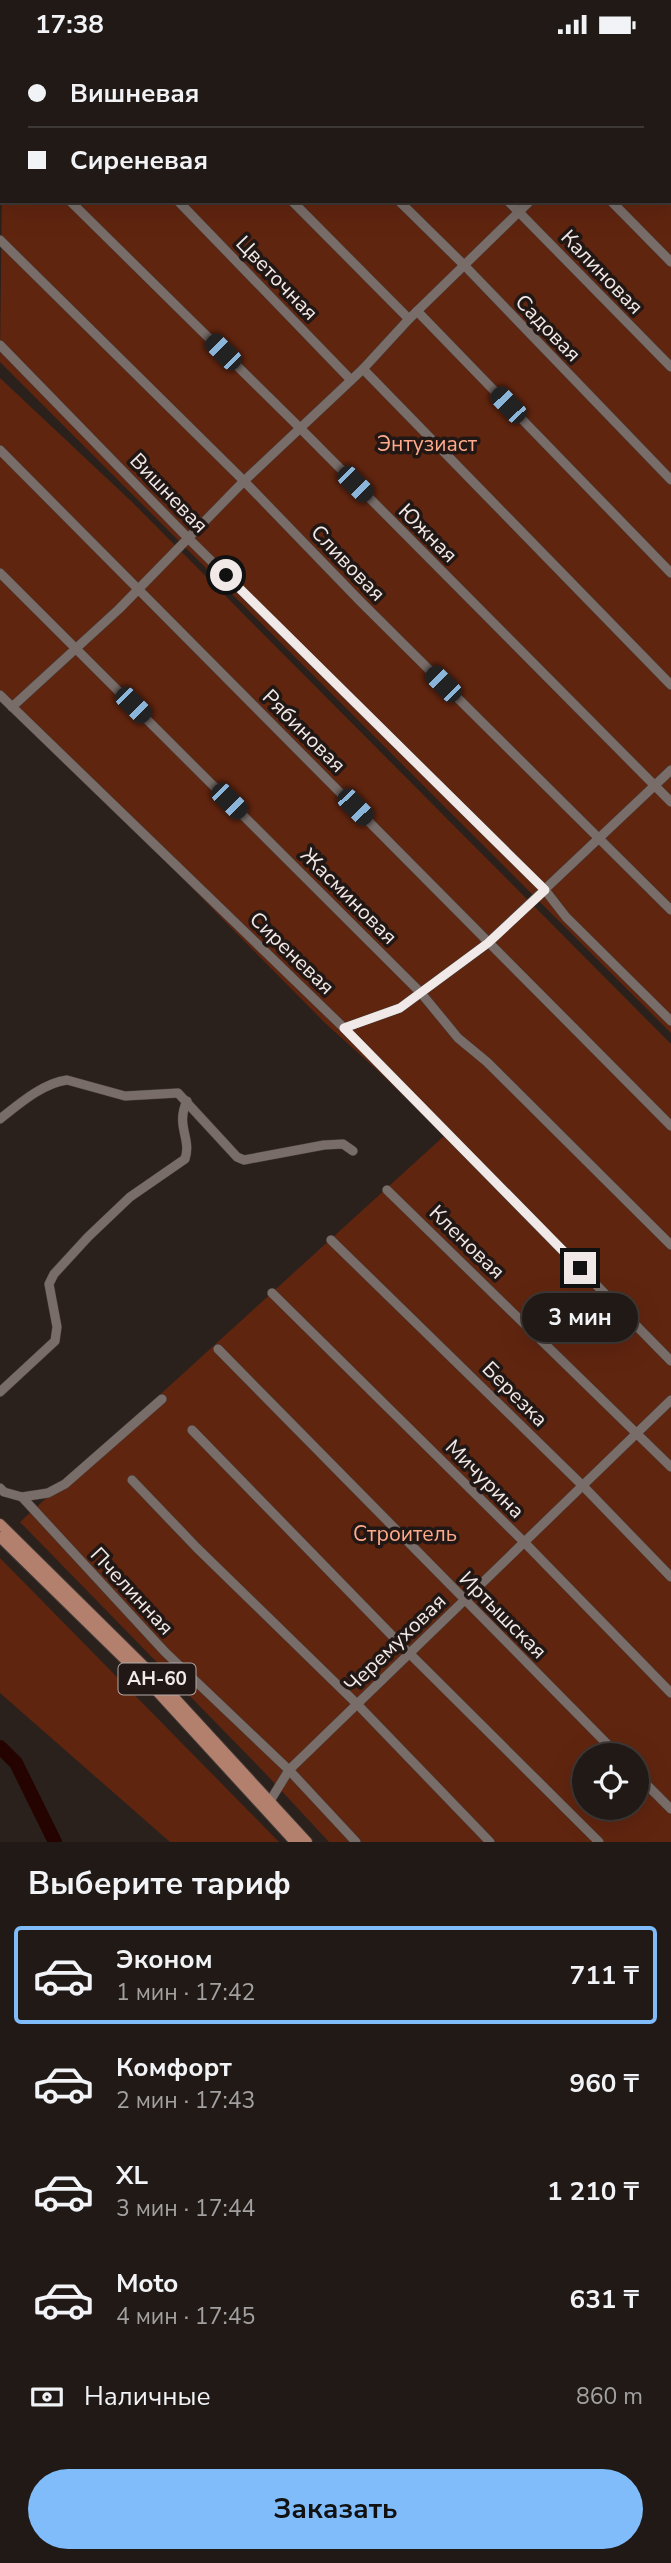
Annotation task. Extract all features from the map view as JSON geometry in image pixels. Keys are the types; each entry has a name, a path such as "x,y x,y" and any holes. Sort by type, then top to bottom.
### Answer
{"main road":[{"name":"АН-60","path":"0,1524 160,1682 307,1842"},
{"path":"0,1537 153,1688 295,1842"}],"street":[{"name":"Южная","path":"72,203 671,801"},
{"name":"Цветочная","path":"180,203 351,380"},
{"path":"294,203 409,319"},
{"name":"Садовая","path":"401,203 671,480"},
{"name":"Калиновая","path":"510,203 671,367"},
{"path":"12,707 139,590 244,481 363,369 409,319 528,203"},
{"path":"613,203 671,262"},
{"name":"Сливовая","path":"0,240 244,481 360,601 671,911"},
{"path":"417,311 671,573"},
{"name":"Вишневая","path":"0,345 188,538 545,890 566,917 671,1021"},
{"path":"363,369 671,685"},
{"name":"Рябиновая","path":"0,450 671,1126"},
{"name":"Жасминовая","path":"0,573 421,993 458,1038 486,1062 671,1245"},
{"name":"Сиреневая","path":"0,695 344,1028 671,1361"},
{"path":"344,1028 400,1008 488,943 671,770"},
{"path":"0,1119 22,1102 57,1082 67,1080 125,1095 178,1093 237,1157 244,1160 324,1145 343,1144 353,1151"},
{"path":"0,1392 55,1341 57,1327 49,1284 54,1275 88,1237 130,1197 185,1159 188,1150 181,1117 187,1101"},
{"name":"Кленовая","path":"387,1190 671,1467"},
{"name":"Березка","path":"331,1240 583,1486 671,1577"},
{"name":"Мичурина","path":"272,1293 523,1541 671,1693"},
{"name":"Иртышская","path":"218,1349 606,1743"},
{"path":"22,1497 48,1493 65,1484 162,1399"},
{"name":"Черемуховая","path":"270,1801 289,1770 671,1399"},
{"path":"192,1430 409,1653 599,1842"},
{"path":"132,1480 197,1548 357,1704 490,1842"},
{"name":"Пчелинная","path":"0,1488 22,1497 165,1652 289,1770 356,1842"},
{"path":"649,1787 671,1809"}],"green space":[{"name":"Энтузиаст","path":"2,203 671,203 671,1033 0,362"},
{"name":"Строитель","path":"0,378 132,502 671,1044 671,1842 329,1842 20,1522 444,1136 325,1023 0,693"},
{"path":"0,1558 279,1842 170,1842 0,1693"}],"waterway":[{"path":"0,1747 16,1763 55,1842"}],"route":[{"path":"226,575 545,890 488,943 400,1008 344,1028 580,1268"}]}
